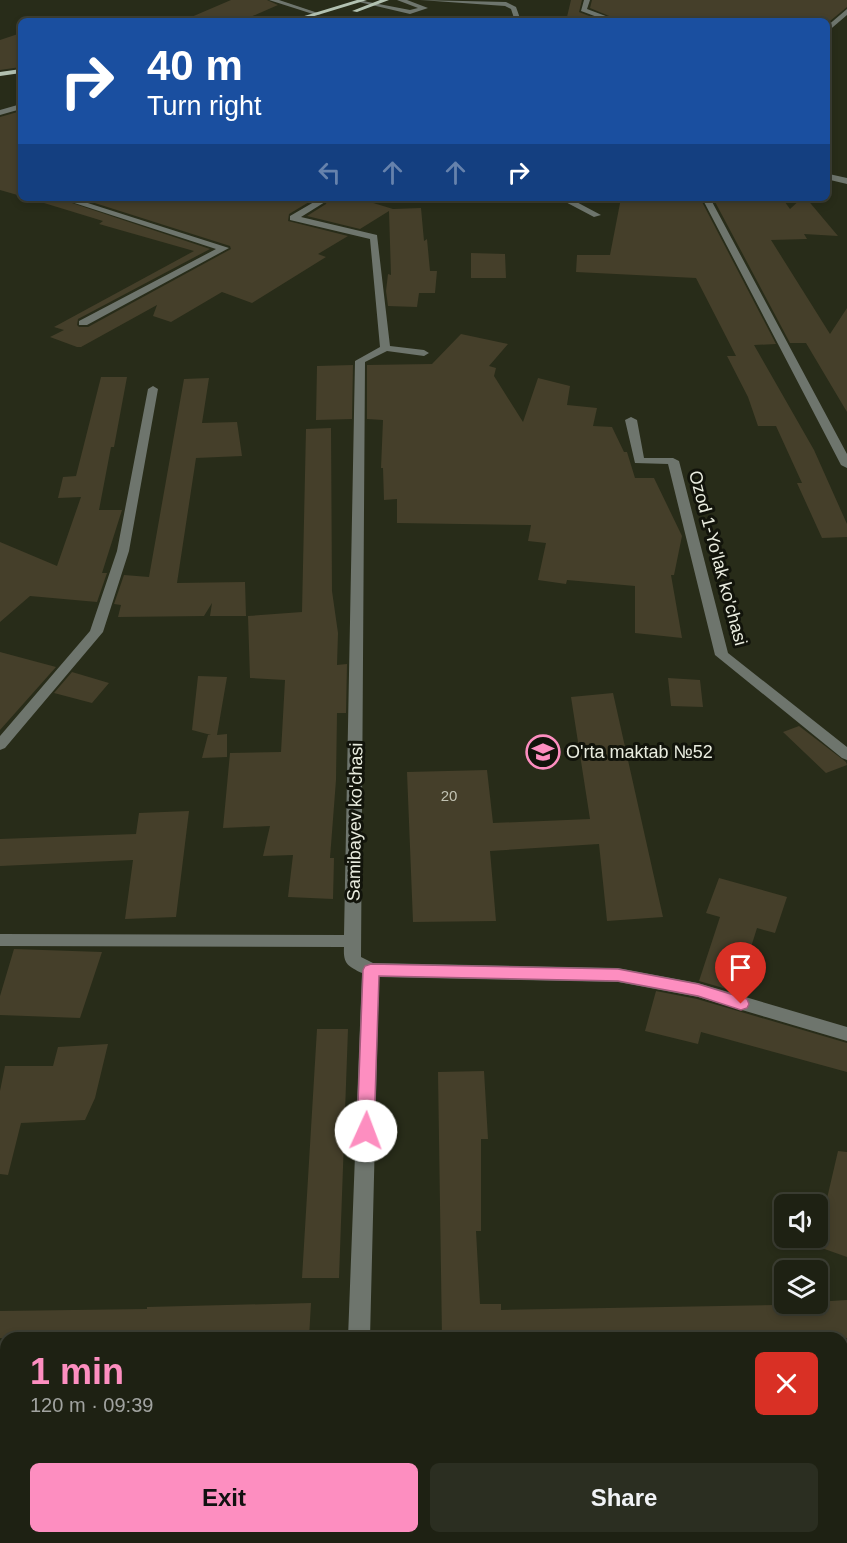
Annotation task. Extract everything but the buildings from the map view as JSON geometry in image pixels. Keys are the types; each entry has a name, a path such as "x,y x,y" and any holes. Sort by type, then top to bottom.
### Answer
{"main road":[{"path":"318,18 375,5 386,0"},
{"path":"318,18 363,1"},
{"path":"0,68 18,65"},
{"path":"0,74 18,71"}],"street":[{"path":"272,0 318,18"},
{"path":"363,1 414,12 425,8 400,0"},
{"path":"423,0 506,4 514,8 517,18"},
{"path":"587,0 583,10 604,18"},
{"path":"830,27 847,11"},
{"path":"830,177 847,181"},
{"path":"72,201 224,249 83,323"},
{"path":"318,201 321,202 293,218 374,237 385,348 424,353"},
{"path":"568,201 597,215"},
{"path":"708,201 847,465"},
{"name":"Samibayev ko'chasi","path":"371,970 352,960 360,361 385,348"},
{"path":"0,745 96,632 123,551 153,389"},
{"name":"Ozod 1-Yo'lak ko'chasi","path":"631,420 639,461 673,460 722,655 847,755"},
{"path":"0,940 354,941"},
{"path":"359,1332 371,970 618,975 698,990 847,1034"}],"place":[{"name":"O'rta maktab №52","path":"543,752"}],"route":[{"path":"366,1131 371,970 618,975 698,990 741,1004"}]}
